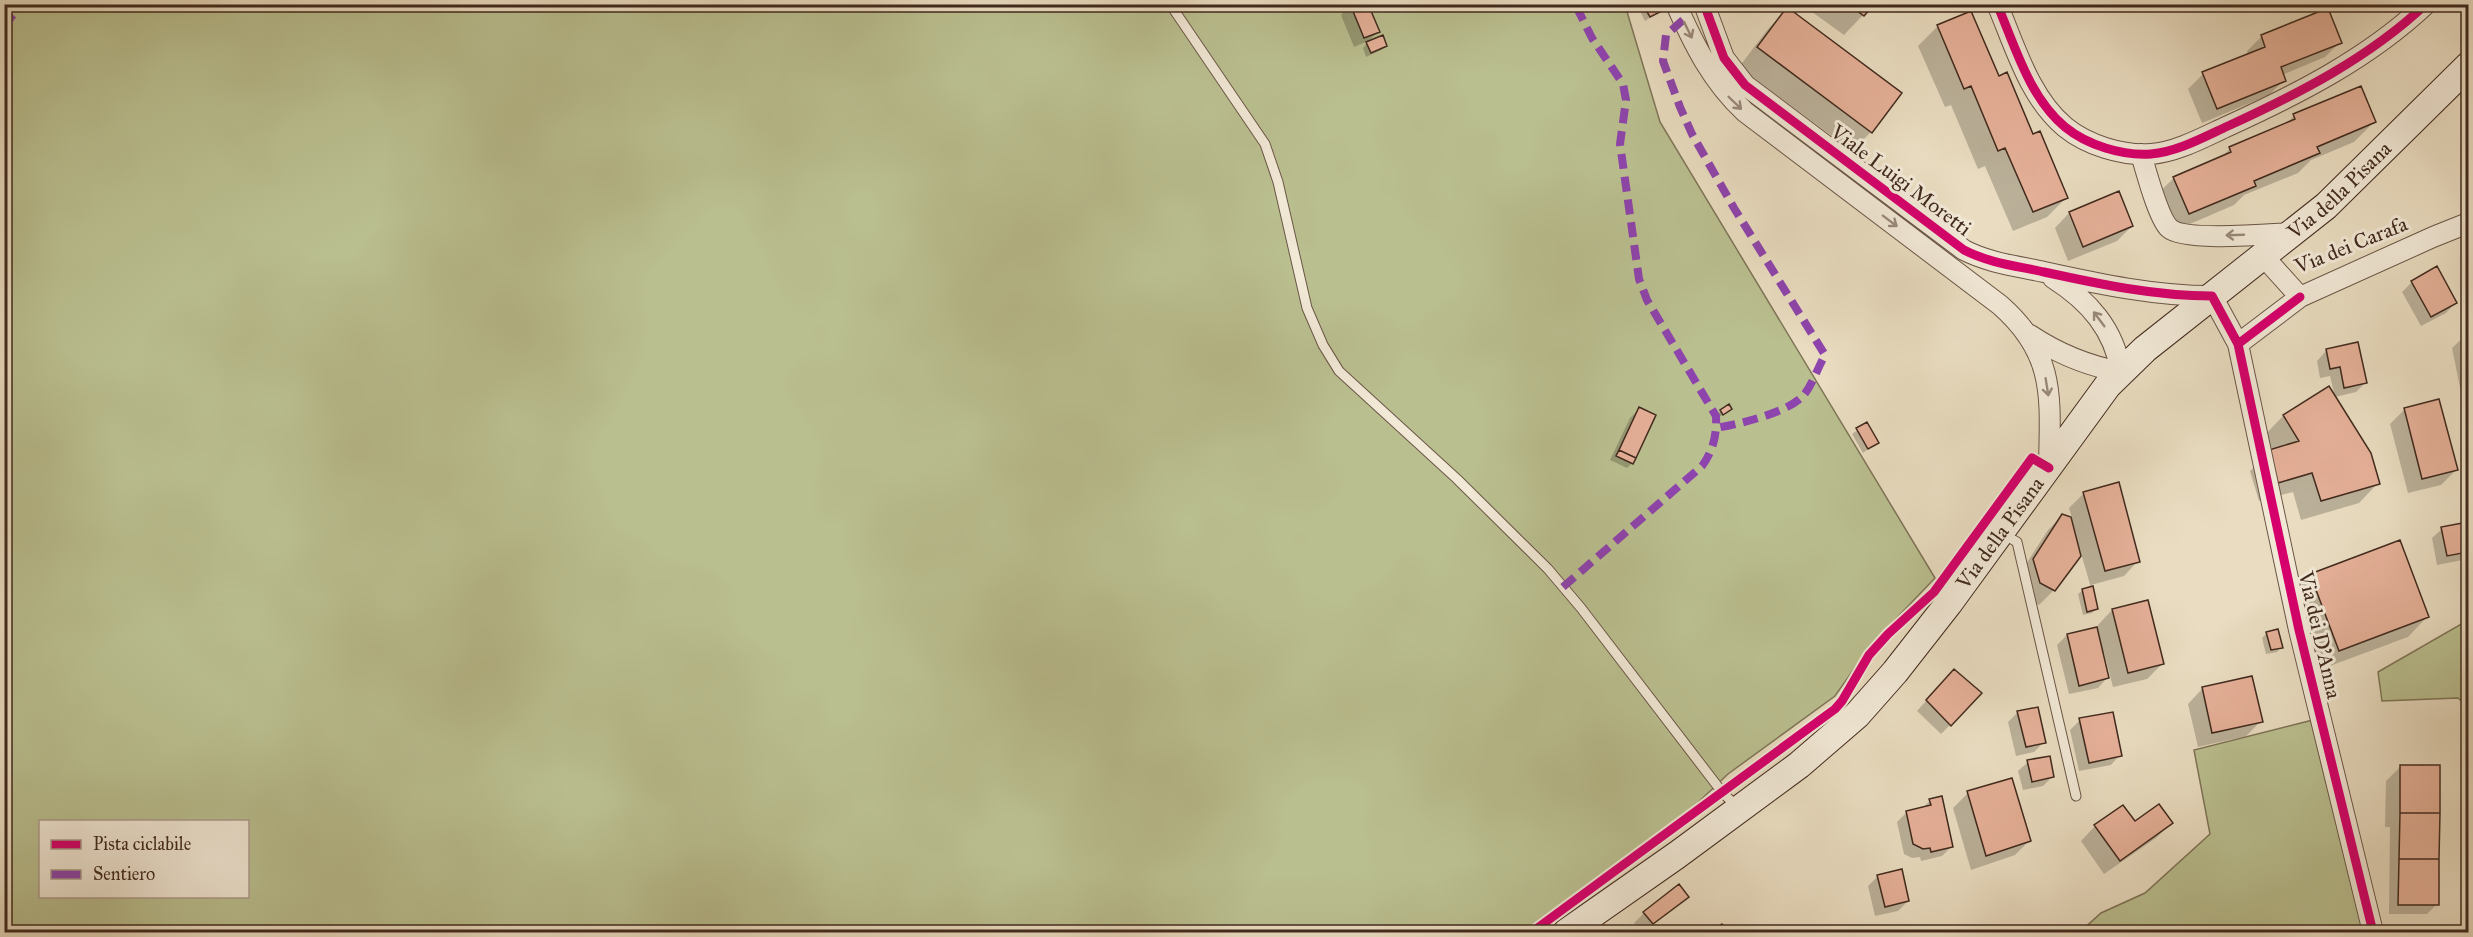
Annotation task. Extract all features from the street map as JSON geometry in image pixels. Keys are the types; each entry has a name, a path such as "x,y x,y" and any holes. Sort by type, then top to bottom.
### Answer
{"main road":[{"name":"Via della Pisana","path":"1567,933 1739,809 1819,748 1857,715 1912,651 2001,534 2085,415 2121,372 2352,183 2469,66"}],"street":[{"name":"Viale Luigi Moretti","path":"1676,4 1707,67 1737,105 2000,305 2028,333 2064,354 2098,368 2121,372 2113,340 2100,319 2081,298 2043,272"},
{"name":"Viale Luigi Moretti","path":"1704,4 1718,45 1733,71 1775,109 1959,247 1982,258 2124,288 2212,296"},
{"path":"1997,4 2035,91 2050,113 2083,139 2112,149 2140,154 2159,153 2189,143 2286,98 2360,57 2388,37 2426,4"},
{"path":"2140,154 2164,221 2174,231 2196,235 2293,233"},
{"name":"Via dei Carafa","path":"2264,256 2300,297 2433,237 2469,224"},
{"name":"Via dei D’Anna","path":"2212,296 2238,344 2299,630 2373,933"},
{"path":"2238,344 2300,297"},
{"name":"Viale Luigi Moretti","path":"2028,333 2041,358 2049,396 2049,468"}],"lane":[{"path":"1170,4 1265,144 1278,182 1307,308 1323,345 1339,371 1359,392 1457,479 1548,568 1722,792 1739,809"},
{"path":"2001,534 2017,542 2076,796"}],"green space":[{"path":"5,5 1625,5 1660,122 1935,578 1871,645 1835,696 1728,774 1687,813 1522,932 5,932"},
{"path":"2468,617 2468,707 2458,698 2382,701 2378,672 2465,622"},
{"path":"2313,720 2364,932 2259,932 2228,928 2221,932 2080,932 2101,913 2145,893 2210,834 2194,750"}],"building":[{"path":"1350,4 1368,4 1380,32 1364,38"},
{"path":"1661,4 1664,10 1650,17 1643,5"},
{"path":"1848,4 1870,4 1871,8 1864,16"},
{"path":"1787,7 1902,93 1872,133 1757,47"},
{"path":"2328,8 2342,43 2281,67 2286,81 2217,109 2202,72 2265,47 2261,35"},
{"path":"1971,11 1999,76 2007,72 2033,134 2040,131 2068,198 2033,212 2005,148 1998,151 1971,86 1964,89 1937,25"},
{"path":"1383,35 1387,46 1371,53 1366,42"},
{"path":"2361,86 2376,122 2317,147 2320,153 2254,181 2256,186 2189,214 2173,177 2231,152 2229,147 2295,119 2293,114"},
{"path":"2119,191 2133,226 2083,247 2069,212"},
{"path":"2437,266 2457,303 2431,317 2411,281"},
{"path":"2358,342 2367,383 2344,388 2340,367 2330,369 2326,349"},
{"path":"2329,386 2371,453 2380,484 2321,501 2312,473 2278,483 2269,450 2299,441 2283,415"},
{"path":"2439,399 2458,470 2422,479 2404,408"},
{"path":"1729,404 1732,409 1723,415 1720,410"},
{"path":"1639,407 1656,415 1636,458 1619,450"},
{"path":"1867,422 1879,443 1868,449 1856,428"},
{"path":"1619,450 1636,458 1633,464 1616,456"},
{"path":"2119,482 2140,562 2105,571 2083,492"},
{"path":"2062,514 2071,517 2081,556 2055,591 2040,583 2033,559"},
{"path":"2468,522 2468,552 2447,556 2441,527"},
{"path":"2400,540 2429,617 2339,651 2310,574"},
{"path":"2093,586 2098,609 2087,612 2082,589"},
{"path":"2148,600 2164,664 2128,673 2112,609"},
{"path":"2097,627 2109,678 2079,686 2067,634"},
{"path":"2278,629 2283,648 2271,650 2266,632"},
{"path":"1954,669 1982,693 1951,726 1926,700"},
{"path":"2252,676 2263,722 2212,733 2202,687"},
{"path":"2038,707 2046,743 2026,747 2017,711"},
{"path":"2113,712 2122,756 2089,763 2079,718"},
{"path":"2050,756 2054,777 2032,782 2027,760"},
{"path":"2400,765 2440,765 2440,813 2400,813"},
{"path":"2012,778 2031,841 1986,856 1967,791"},
{"path":"1942,796 1953,847 1931,852 1930,848 1923,849 1913,844 1906,811 1931,805 1929,799"},
{"path":"2159,804 2173,823 2120,861 2094,825 2123,805 2135,821"},
{"path":"2400,813 2440,813 2439,859 2399,859"},
{"path":"2399,859 2439,859 2439,905 2398,905"},
{"path":"1902,869 1909,901 1885,907 1877,875"},
{"path":"1679,884 1689,897 1653,924 1643,912"},
{"path":"1722,924 1729,932 1710,932"}],"marked path":[{"path":"4,27 21,4"},
{"path":"1563,587 1702,466 1712,449 1716,423 1716,416 1647,300 1639,279 1620,144 1626,100 1623,84 1592,38 1575,4"},
{"path":"1683,20 1666,35 1663,61 1680,107 1692,134 1734,208 1825,355 1809,387 1796,402 1775,413 1716,428"}],"cycle path":[{"path":"1704,4 1724,58 1745,85 1964,250 2003,264 2106,285 2148,292 2212,296 2238,344 2300,297"},
{"path":"1997,4 2024,70 2052,115 2065,127 2094,144 2117,151 2140,154 2161,153 2190,143 2306,88 2357,58 2426,4"},
{"path":"2238,344 2299,630 2373,932"},
{"path":"1532,932 1835,709 1869,655 1888,634 1934,592 2032,458 2049,468"}]}
